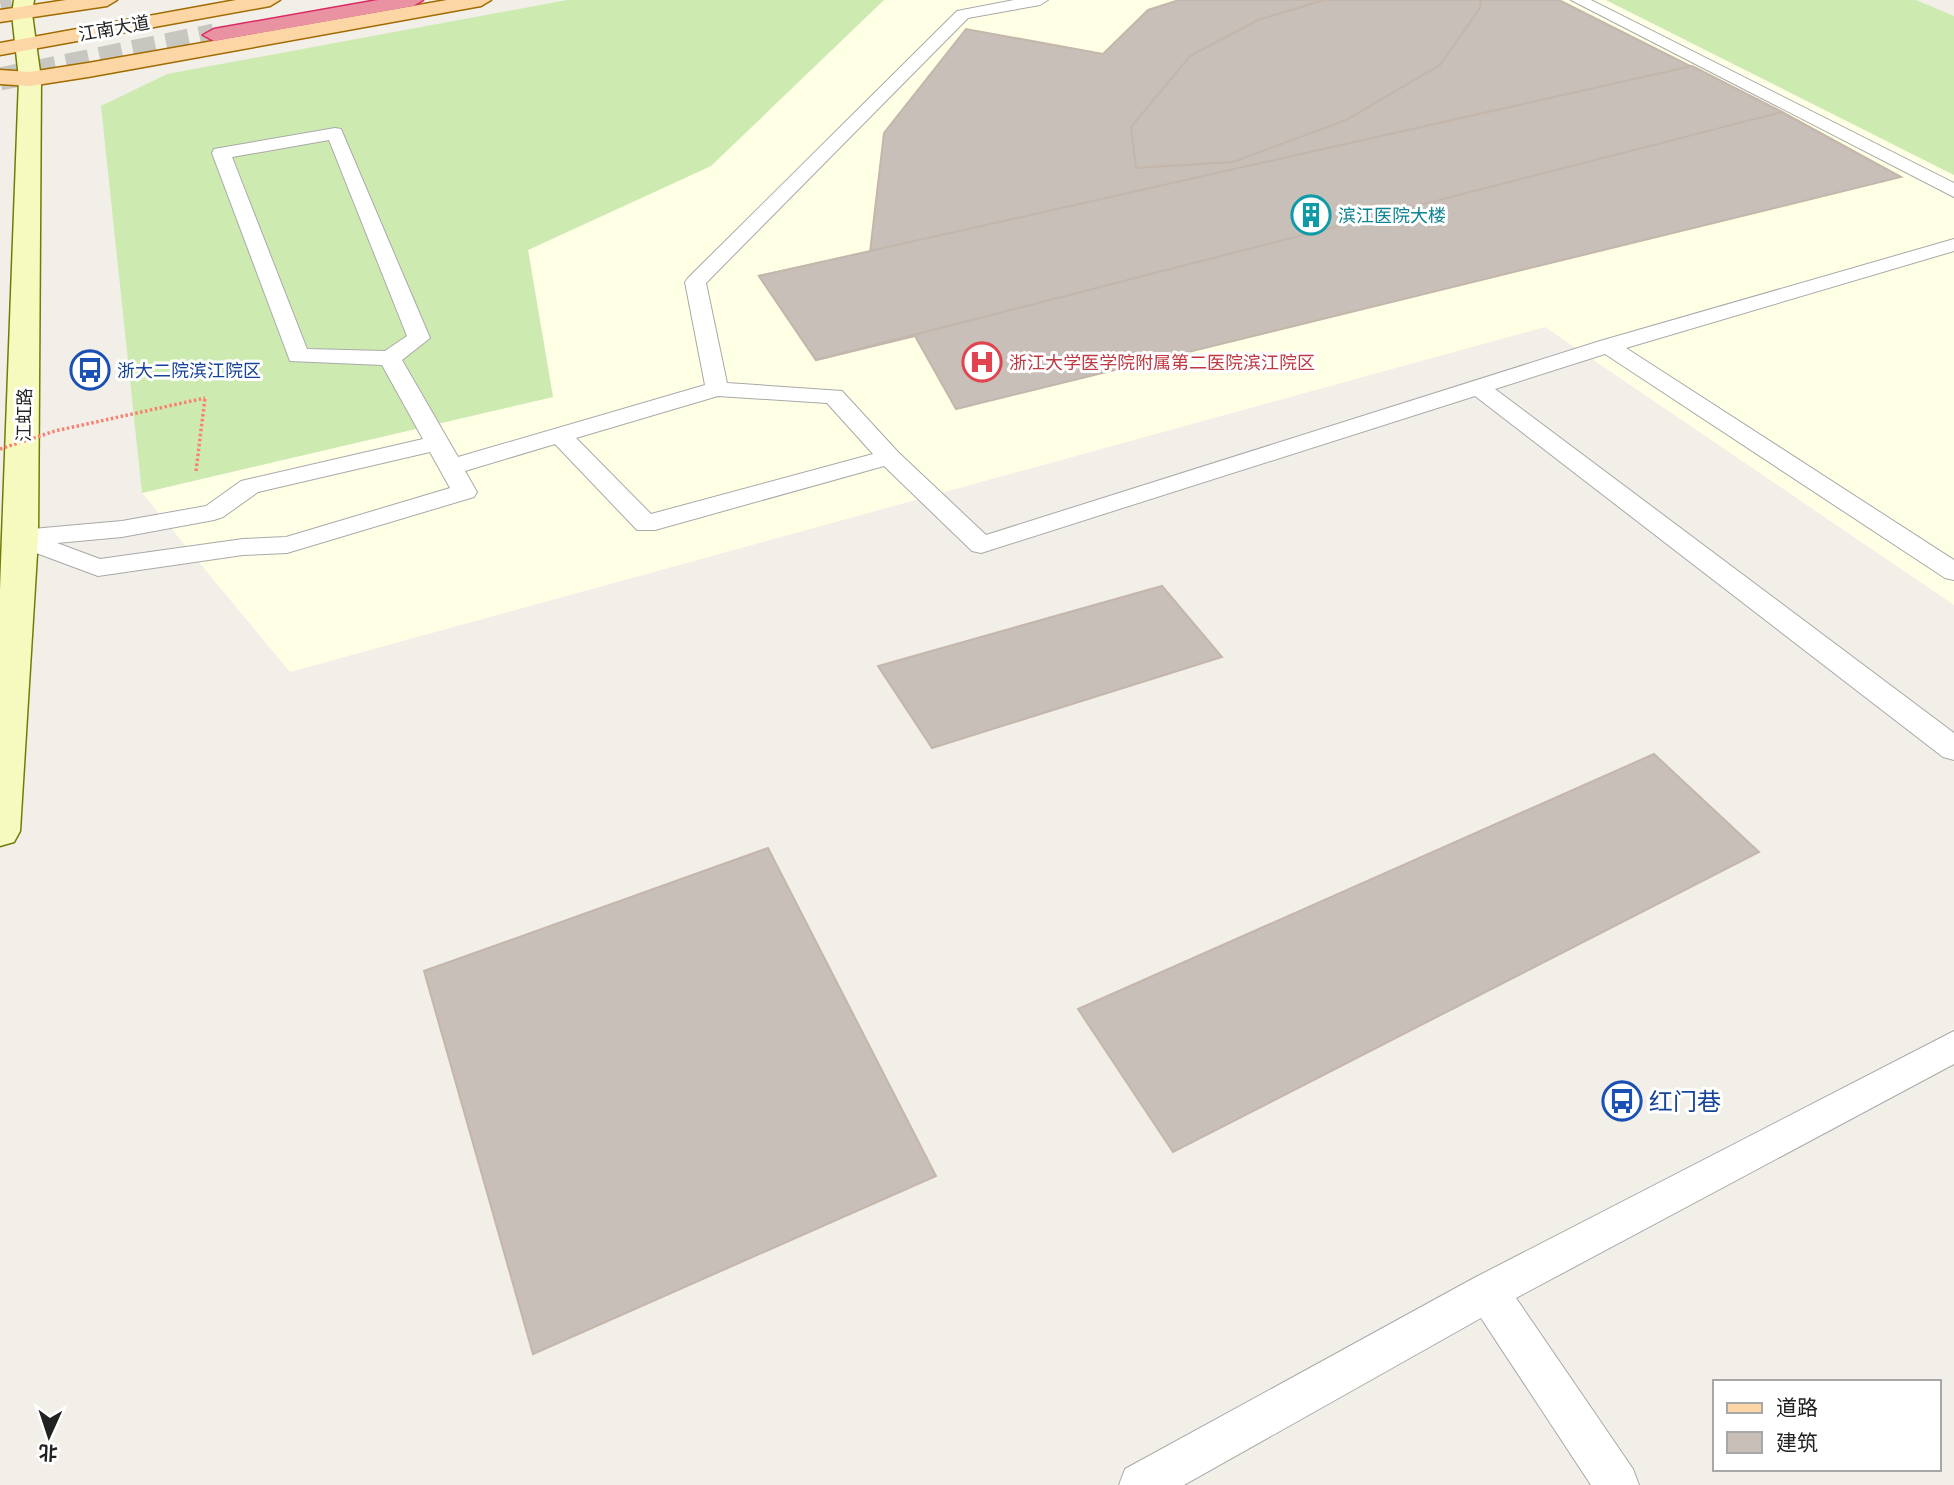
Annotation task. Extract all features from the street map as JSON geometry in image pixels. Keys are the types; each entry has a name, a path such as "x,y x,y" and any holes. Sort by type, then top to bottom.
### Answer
{"highway":[{"path":"214,35 414,0"}],"main road":[{"name":"江南大道","path":"0,16 23,7 107,0"},
{"name":"江南大道","path":"0,49 270,0"},
{"path":"15,78 481,0"},
{"name":"江虹路","path":"0,831 21,538 15,78 25,43 23,7"}],"lane":[{"path":"717,390 695,282 810,170 886,88 963,14 1040,0"},
{"path":"1579,0 1954,191"},
{"path":"335,133 419,338 390,358 298,356 221,153 335,133"},
{"path":"451,467 717,390 834,396 889,457 981,545 1608,345 1954,245"},
{"path":"1608,345 1954,572"},
{"path":"21,538 98,568 243,547 287,545 465,492 390,358"},
{"path":"1479,388 1954,748"},
{"path":"560,435 646,524 889,457"},
{"path":"21,538 122,529 214,512 250,486 438,443"},
{"path":"1141,1485 1488,1292 1954,1046"},
{"path":"1488,1292 1617,1485"}],"path":[{"path":"0,449 55,431 205,398 196,472"}],"shaded area":[{"name":"浙江大学医学院附属第二医院滨江院区","path":"884,0 1606,0 1954,175 1954,605 1545,327 290,672 142,493 553,397 528,250 711,166"}],"green space":[{"path":"567,0 884,0 711,166 528,250 553,397 142,493 101,106 167,74"},
{"path":"1606,0 1916,0 1954,16 1954,175"}],"building":[{"name":"滨江医院大楼","path":"1179,0 1559,0 1782,112 1901,177 956,409 915,336 816,360 759,276 870,252 884,133 966,29 1103,54 1148,10"},
{"path":"1324,0 1481,0 1480,8 1440,65 1346,120 1233,162 1136,168 1131,127 1190,56 1258,20"},
{"path":"1692,66 1782,112 816,360 759,276"},
{"path":"1162,586 1222,657 932,748 878,666"},
{"path":"1654,754 1759,852 1173,1152 1078,1009"},
{"path":"768,848 936,1176 533,1354 424,971"}],"tunnel":[{"path":"0,2 11,0"},
{"path":"0,79 214,35"}],"place":[{"name":"滨江医院大楼","path":"1311,215"},
{"name":"浙江大学医学院附属第二医院滨江院区","path":"982,362"},
{"name":"浙大二院滨江院区","path":"90,370"},
{"name":"红门巷","path":"1622,1101"}]}
